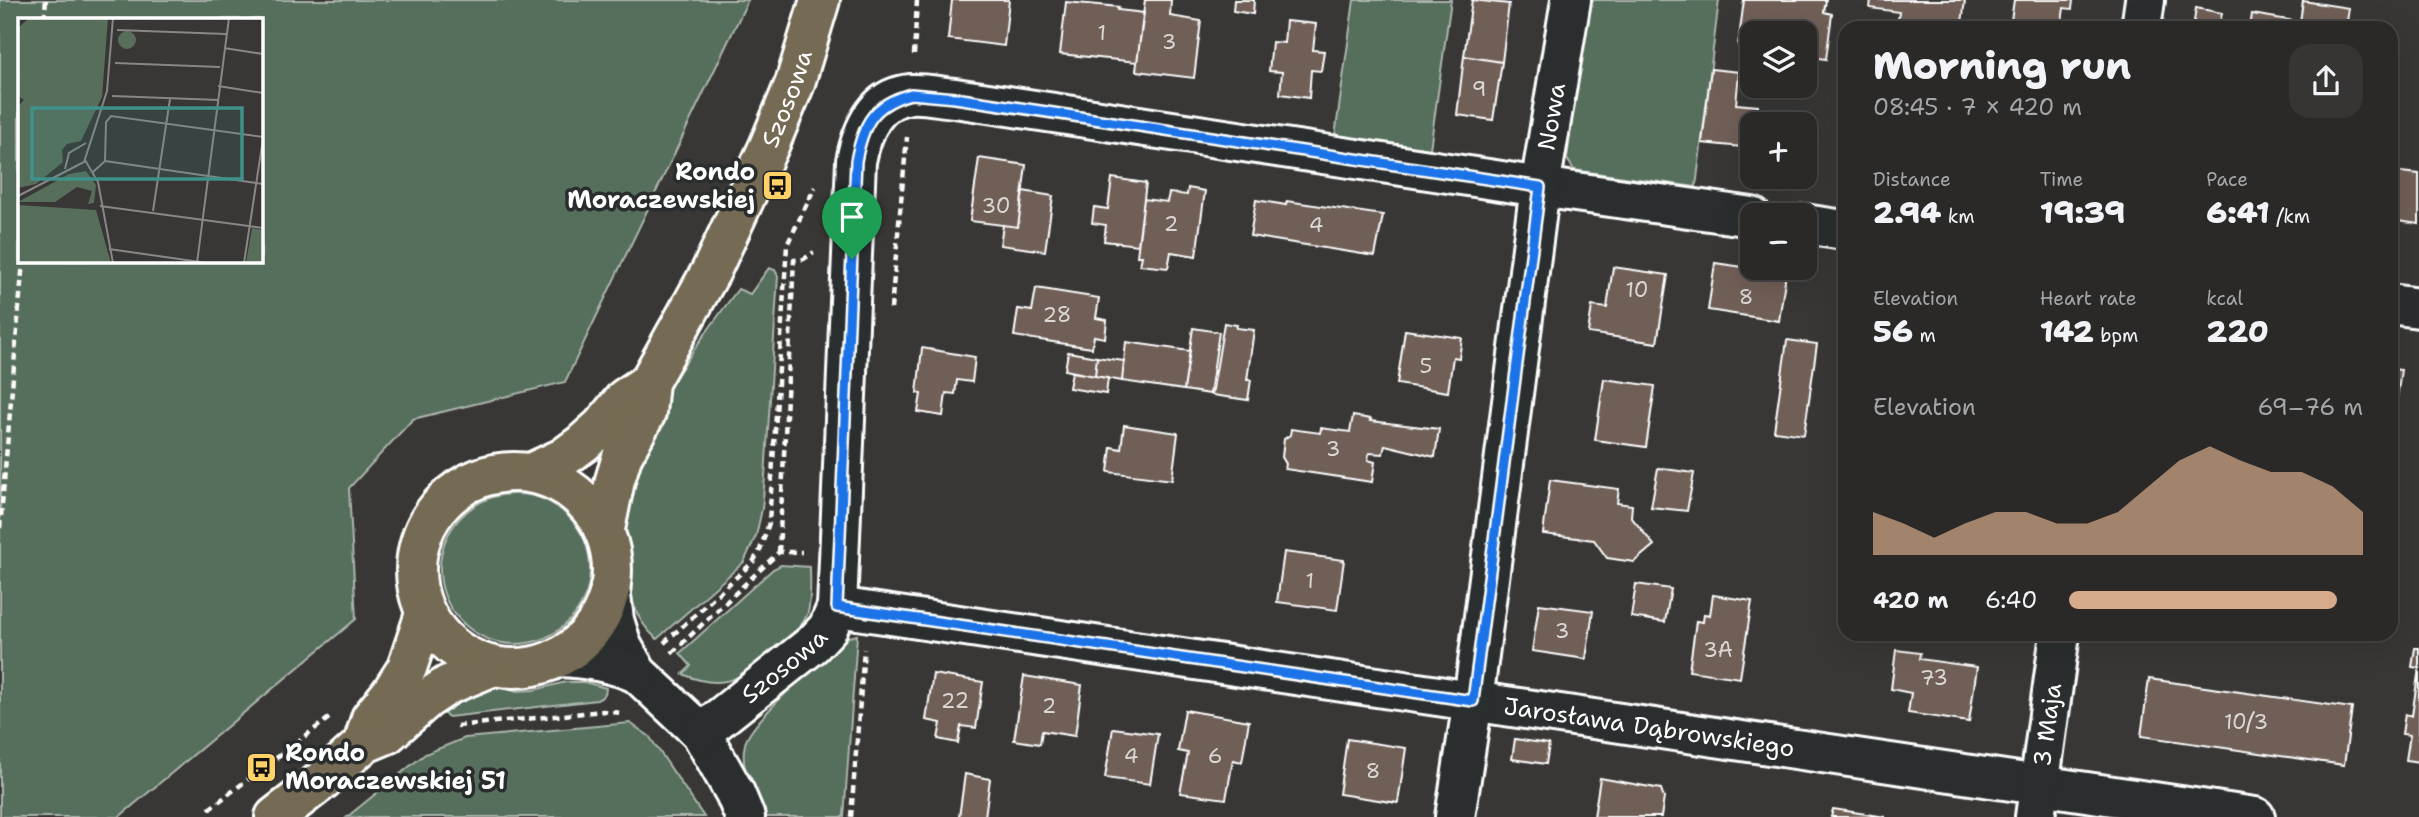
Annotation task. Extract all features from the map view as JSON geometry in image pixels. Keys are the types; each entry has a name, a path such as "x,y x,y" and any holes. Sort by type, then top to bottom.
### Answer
{"main road":[{"name":"Szosowa","path":"605,529 622,457 646,413 649,382 711,271 769,146 795,83 820,0"},
{"name":"Szosowa","path":"533,472 563,458 601,427 625,398 649,382"},
{"path":"275,817 363,744 387,734 427,699 449,685 489,668 526,667 560,657 585,639 601,618 610,588 612,558 605,529 589,504 566,484 533,472 505,472 478,479 453,494 433,517 422,544 416,581 424,617 441,640 462,656 489,668"},
{"path":"363,744 370,718 407,668 424,617"}],"street":[{"name":"Nowa","path":"1455,817 1473,701 1540,187 1571,0"},
{"path":"2142,21 2144,0"},
{"name":"Szosowa","path":"701,733 813,644 828,628 837,607 856,161 860,138 871,117 883,105 911,94"},
{"path":"911,94 955,98 1740,215"},
{"path":"1817,226 1838,229"},
{"path":"2398,305 2419,308"},
{"path":"610,588 614,620 622,646 655,659 701,733 744,817"},
{"name":"Jarosława Dąbrowskiego","path":"837,607 1473,701 2037,801 2255,817"},
{"name":"3 Maja","path":"2037,801 2059,641"},
{"path":"560,657 589,658 614,663 655,659"}],"path":[{"path":"44,18 46,0"},
{"path":"891,312 918,0"},
{"path":"655,659 753,562 760,550 769,523 787,245 816,186"},
{"path":"0,528 23,262"},
{"path":"655,659 779,552 839,554"},
{"path":"851,817 865,639 881,633 884,614"},
{"path":"456,726 603,711"}],"green space":[{"path":"0,0 748,0 565,382 413,419 349,488 356,619 119,817 0,817"},
{"path":"1354,0 1451,0 1430,149 1335,136"},
{"path":"1587,0 1719,0 1696,187 1574,170 1567,159"},
{"path":"769,268 775,270 778,276 765,477 756,536 744,562 657,639 641,621 631,592 623,520 635,458 664,398 700,341 738,289 750,294"},
{"path":"515,494 544,500 568,516 584,540 590,569 584,598 568,622 544,638 515,644 486,638 462,622 446,598 440,569 446,540 462,516 486,500"},
{"path":"781,565 810,567 809,610 799,627 759,663 738,677 713,682 683,674 691,666 680,653 773,569"},
{"path":"857,635 844,817 762,817 748,781 744,762 745,744 750,734 805,674 845,638"},
{"path":"566,682 584,682 606,688 602,697 597,700 449,717 436,709 490,686 515,691 534,690"},
{"path":"630,723 649,736 704,817 347,817 425,754 465,738"}],"building":[{"path":"952,0 1009,0 1004,46 948,39"},
{"path":"1145,0 1171,0 1170,16 1201,21 1194,78 1136,71"},
{"path":"1234,0 1254,0 1253,14 1233,11"},
{"path":"1472,0 1509,4 1502,62 1464,56"},
{"path":"1744,0 1826,0 1824,12 1832,14 1826,59 1817,58 1817,21 1741,21"},
{"path":"1871,0 1965,0 1962,21 1898,21 1899,12 1870,8"},
{"path":"2014,0 2073,0 2072,9 2064,8 2062,21 2011,21"},
{"path":"2303,1 2349,8 2347,21 2300,21"},
{"path":"1066,2 1119,7 1118,10 1144,13 1137,62 1060,54"},
{"path":"2196,8 2222,13 2220,21 2194,21"},
{"path":"2252,14 2294,21 2251,21"},
{"path":"1286,21 1316,24 1313,50 1324,51 1321,71 1311,70 1309,98 1280,94 1282,72 1269,71 1272,42 1284,43"},
{"path":"1464,56 1502,62 1493,120 1457,115"},
{"path":"1711,69 1739,72 1736,104 1758,106 1757,112 1740,112 1740,147 1702,143"},
{"path":"979,158 1026,165 1018,227 970,221"},
{"path":"2398,172 2419,174 2419,224 2398,221"},
{"path":"1112,178 1146,183 1138,245 1104,241 1106,225 1092,223 1094,207 1108,209"},
{"path":"1188,188 1205,191 1196,256 1171,252 1168,268 1140,265 1142,256 1137,256 1144,199 1167,202 1169,193 1187,195"},
{"path":"1023,191 1053,196 1045,251 1000,245 1003,225 1018,227"},
{"path":"1256,200 1286,205 1287,201 1383,215 1375,256 1250,236"},
{"path":"1715,263 1740,267 1740,280 1785,280 1779,321 1708,310"},
{"path":"1613,267 1668,275 1657,343 1588,333 1592,306 1607,308"},
{"path":"1036,288 1099,298 1096,318 1107,320 1105,338 1094,336 1092,348 1014,336 1018,309 1032,311"},
{"path":"1224,323 1237,325 1236,328 1254,330 1247,380 1251,380 1248,400 1212,395"},
{"path":"1193,328 1219,332 1210,394 1184,390"},
{"path":"1405,330 1462,338 1459,358 1453,357 1448,392 1397,384"},
{"path":"1787,340 1817,344 1804,435 1774,431"},
{"path":"1126,342 1190,351 1184,390 1122,381"},
{"path":"922,348 975,357 972,382 957,380 955,394 946,393 943,416 918,412 921,394 917,393"},
{"path":"1068,352 1097,357 1095,376 1065,370"},
{"path":"1097,357 1124,361 1122,381 1095,376"},
{"path":"2398,370 2401,370 2398,391"},
{"path":"1072,372 1108,378 1106,394 1069,388"},
{"path":"1604,379 1655,386 1646,447 1595,440"},
{"path":"1353,416 1371,419 1370,421 1439,429 1435,457 1385,445 1383,454 1369,453 1368,460 1375,462 1372,482 1285,469 1286,464 1282,457 1284,439 1290,435 1291,429 1320,433 1321,428 1350,432"},
{"path":"1124,425 1178,433 1172,480 1108,472 1111,447 1121,449"},
{"path":"1658,468 1694,473 1687,511 1651,507"},
{"path":"1550,480 1619,489 1617,503 1632,505 1631,517 1654,545 1634,562 1607,558 1594,540 1543,534"},
{"path":"1284,552 1344,560 1337,610 1277,602"},
{"path":"1636,584 1671,589 1665,622 1631,617"},
{"path":"1713,595 1752,601 1740,678 1689,671 1696,621 1703,622 1704,614 1710,615"},
{"path":"1539,604 1593,611 1586,659 1532,651"},
{"path":"2415,648 2419,648 2419,668 2412,667"},
{"path":"1896,650 1920,653 1919,659 1977,667 1969,722 1908,713 1911,693 1891,689"},
{"path":"2419,668 2419,762 2406,760 2410,735 2402,734 2405,714 2412,716"},
{"path":"933,674 983,682 976,728 961,726 958,743 938,739 941,723 926,720"},
{"path":"1024,676 1082,685 1075,736 1042,731 1040,744 1014,740"},
{"path":"2149,679 2352,708 2344,765 2141,736"},
{"path":"1185,710 1249,721 1242,762 1233,760 1226,799 1180,793 1188,753 1178,751"},
{"path":"1113,728 1158,734 1150,784 1105,778"},
{"path":"1347,739 1406,748 1398,803 1339,794"},
{"path":"1515,739 1549,744 1546,764 1512,759"},
{"path":"965,774 990,779 985,817 959,817"},
{"path":"1600,778 1661,789 1664,798 1661,817 1594,817"},
{"path":"1833,809 1886,817 1831,817"}],"place":[{"name":"Rondo Moraczewskiej","path":"778,186"},
{"name":"Rondo Moraczewskiej 51","path":"262,767"}],"route":[{"path":"911,94 955,98 1540,187 1473,701 837,607 852,259 856,161 860,138 871,117 883,105 911,94"}]}
